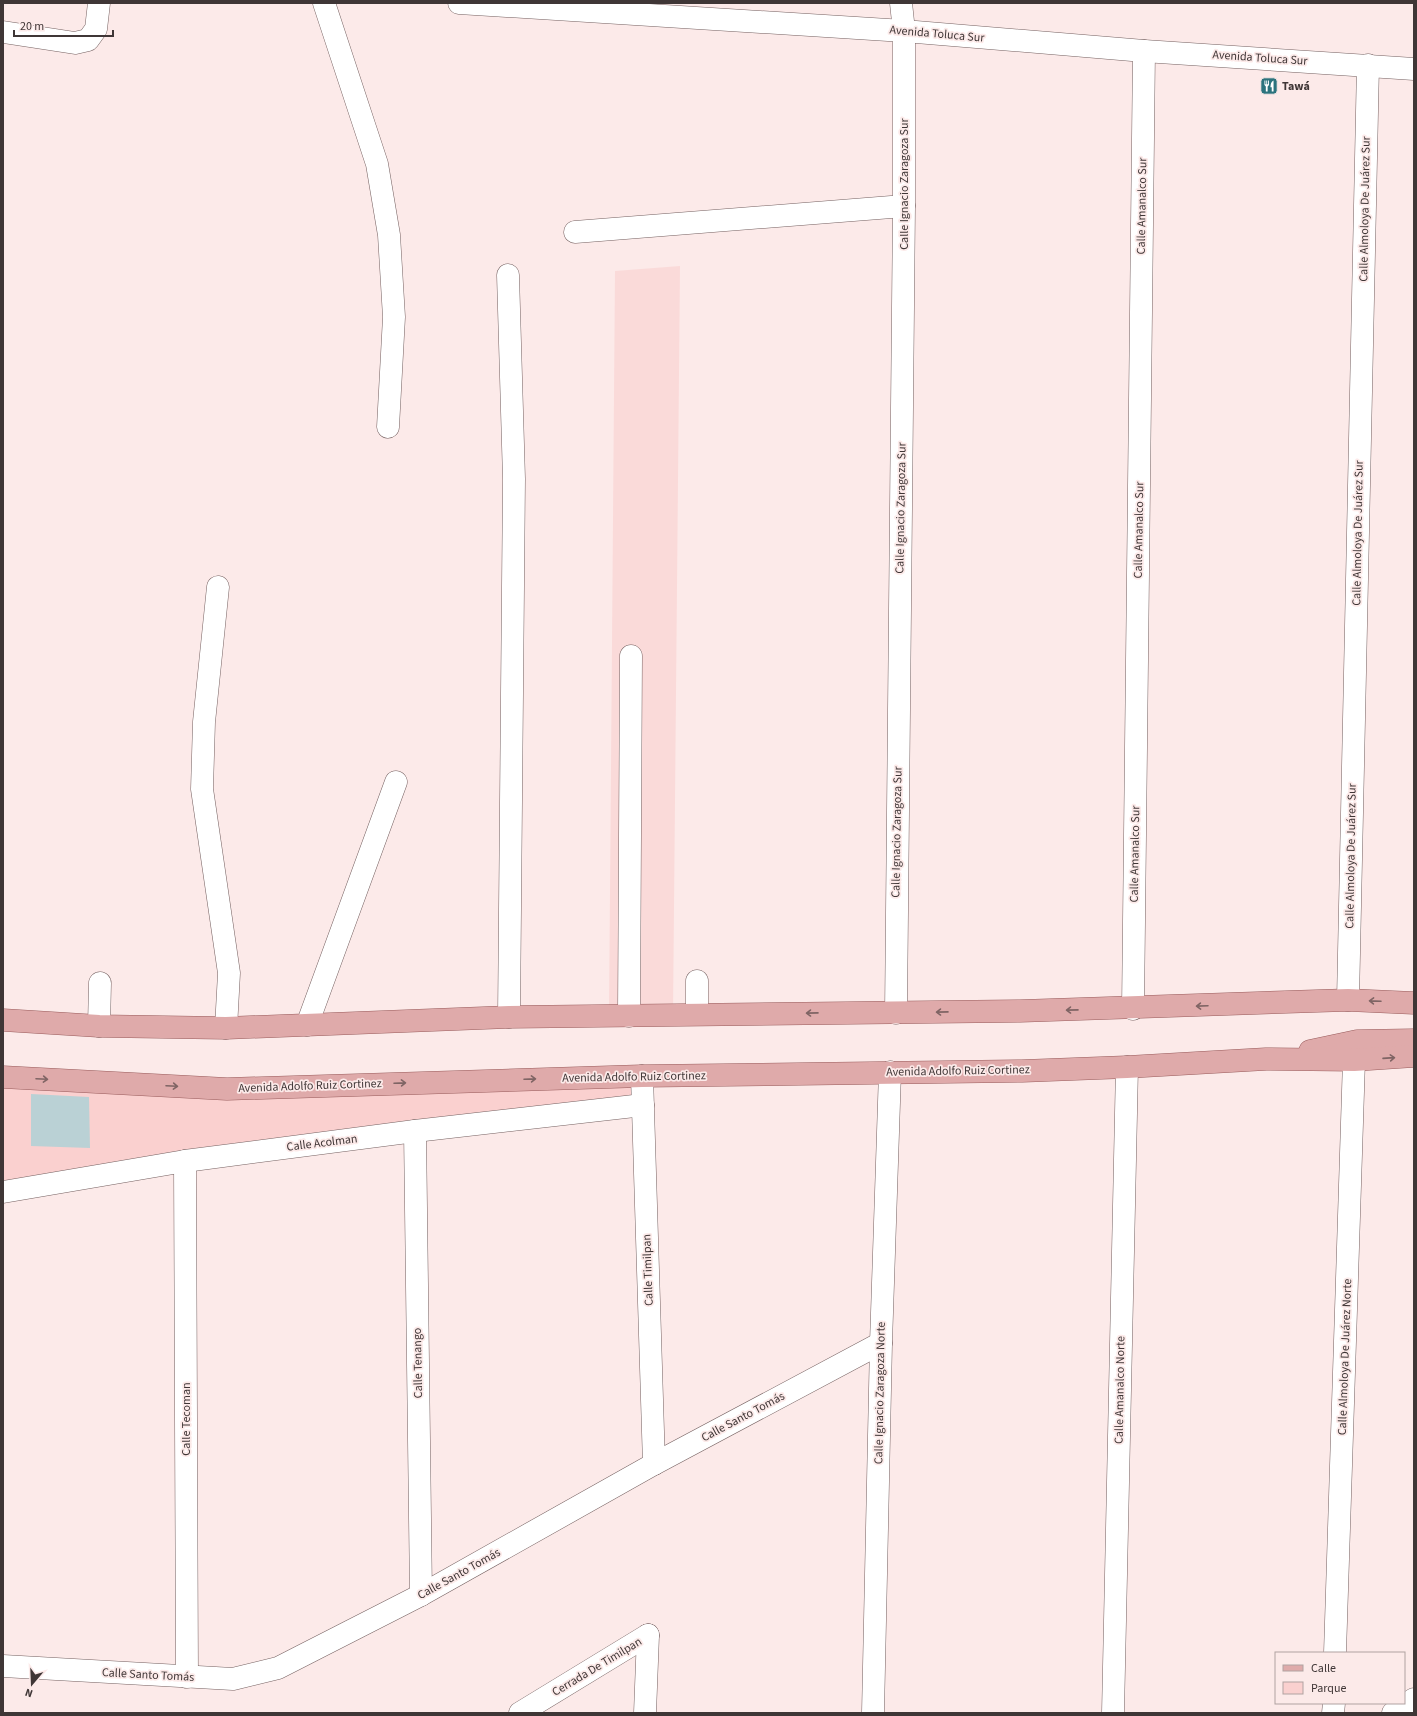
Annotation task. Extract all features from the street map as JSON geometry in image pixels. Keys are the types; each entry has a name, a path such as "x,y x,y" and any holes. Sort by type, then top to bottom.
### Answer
{"main road":[{"path":"1351,1008 1414,1003"},
{"path":"3,1020 99,1026 226,1028 509,1017 896,1013 1241,1005 1351,1008 1414,1015"},
{"name":"Avenida Adolfo Ruiz Cortinez","path":"3,1077 227,1088 642,1076 1127,1067 1266,1059 1356,1051 1414,1040"},
{"name":"Avenida Adolfo Ruiz Cortinez","path":"1356,1051 1414,1056"}],"street":[{"path":"3,32 75,43 88,40 96,29 100,3"},
{"path":"324,3 377,164 389,235 394,317 388,427"},
{"name":"Avenida Toluca Sur","path":"459,3 904,31 1144,51 1414,69"},
{"name":"Calle Ignacio Zaragoza Sur","path":"896,1013 904,206 904,31 901,3"},
{"name":"Calle Amanalco Sur","path":"1133,1008 1144,51"},
{"name":"Calle Almoloya De Juárez Sur","path":"1351,1008 1368,65"},
{"path":"575,232 904,206"},
{"path":"508,275 514,479 509,1017"},
{"path":"218,587 204,722 202,789 229,973 226,1028"},
{"path":"629,1016 631,656"},
{"path":"307,1025 396,782"},
{"path":"697,980 697,1014"},
{"path":"99,1026 100,983"},
{"name":"Calle Almoloya De Juárez Norte","path":"1335,1652 1356,1051"},
{"name":"Calle Amanalco Norte","path":"1113,1713 1127,1067"},
{"name":"Calle Ignacio Zaragoza Norte","path":"873,1713 881,1343 890,1072"},
{"name":"Calle Timilpan","path":"642,1076 654,1464"},
{"name":"Calle Acolman","path":"3,1192 185,1161 415,1131 643,1105"},
{"name":"Calle Tenango","path":"415,1131 421,1595"},
{"name":"Calle Tecoman","path":"185,1161 187,1677"},
{"name":"Calle Santo Tomás","path":"3,1666 233,1680 278,1668 421,1595 654,1464 881,1343"},
{"name":"Cerrada De Timilpan","path":"520,1713 648,1636 646,1713"},
{"path":"1393,1713 1414,1699"}],"shaded area":[{"path":"680,266 673,1015 609,1016 615,271"}],"green space":[{"path":"642,1076 643,1105 3,1192 3,1077 227,1089"}],"building":[{"path":"31,1094 89,1097 90,1148 31,1146"}],"place":[{"name":"Tawá","path":"1269,86"}]}
